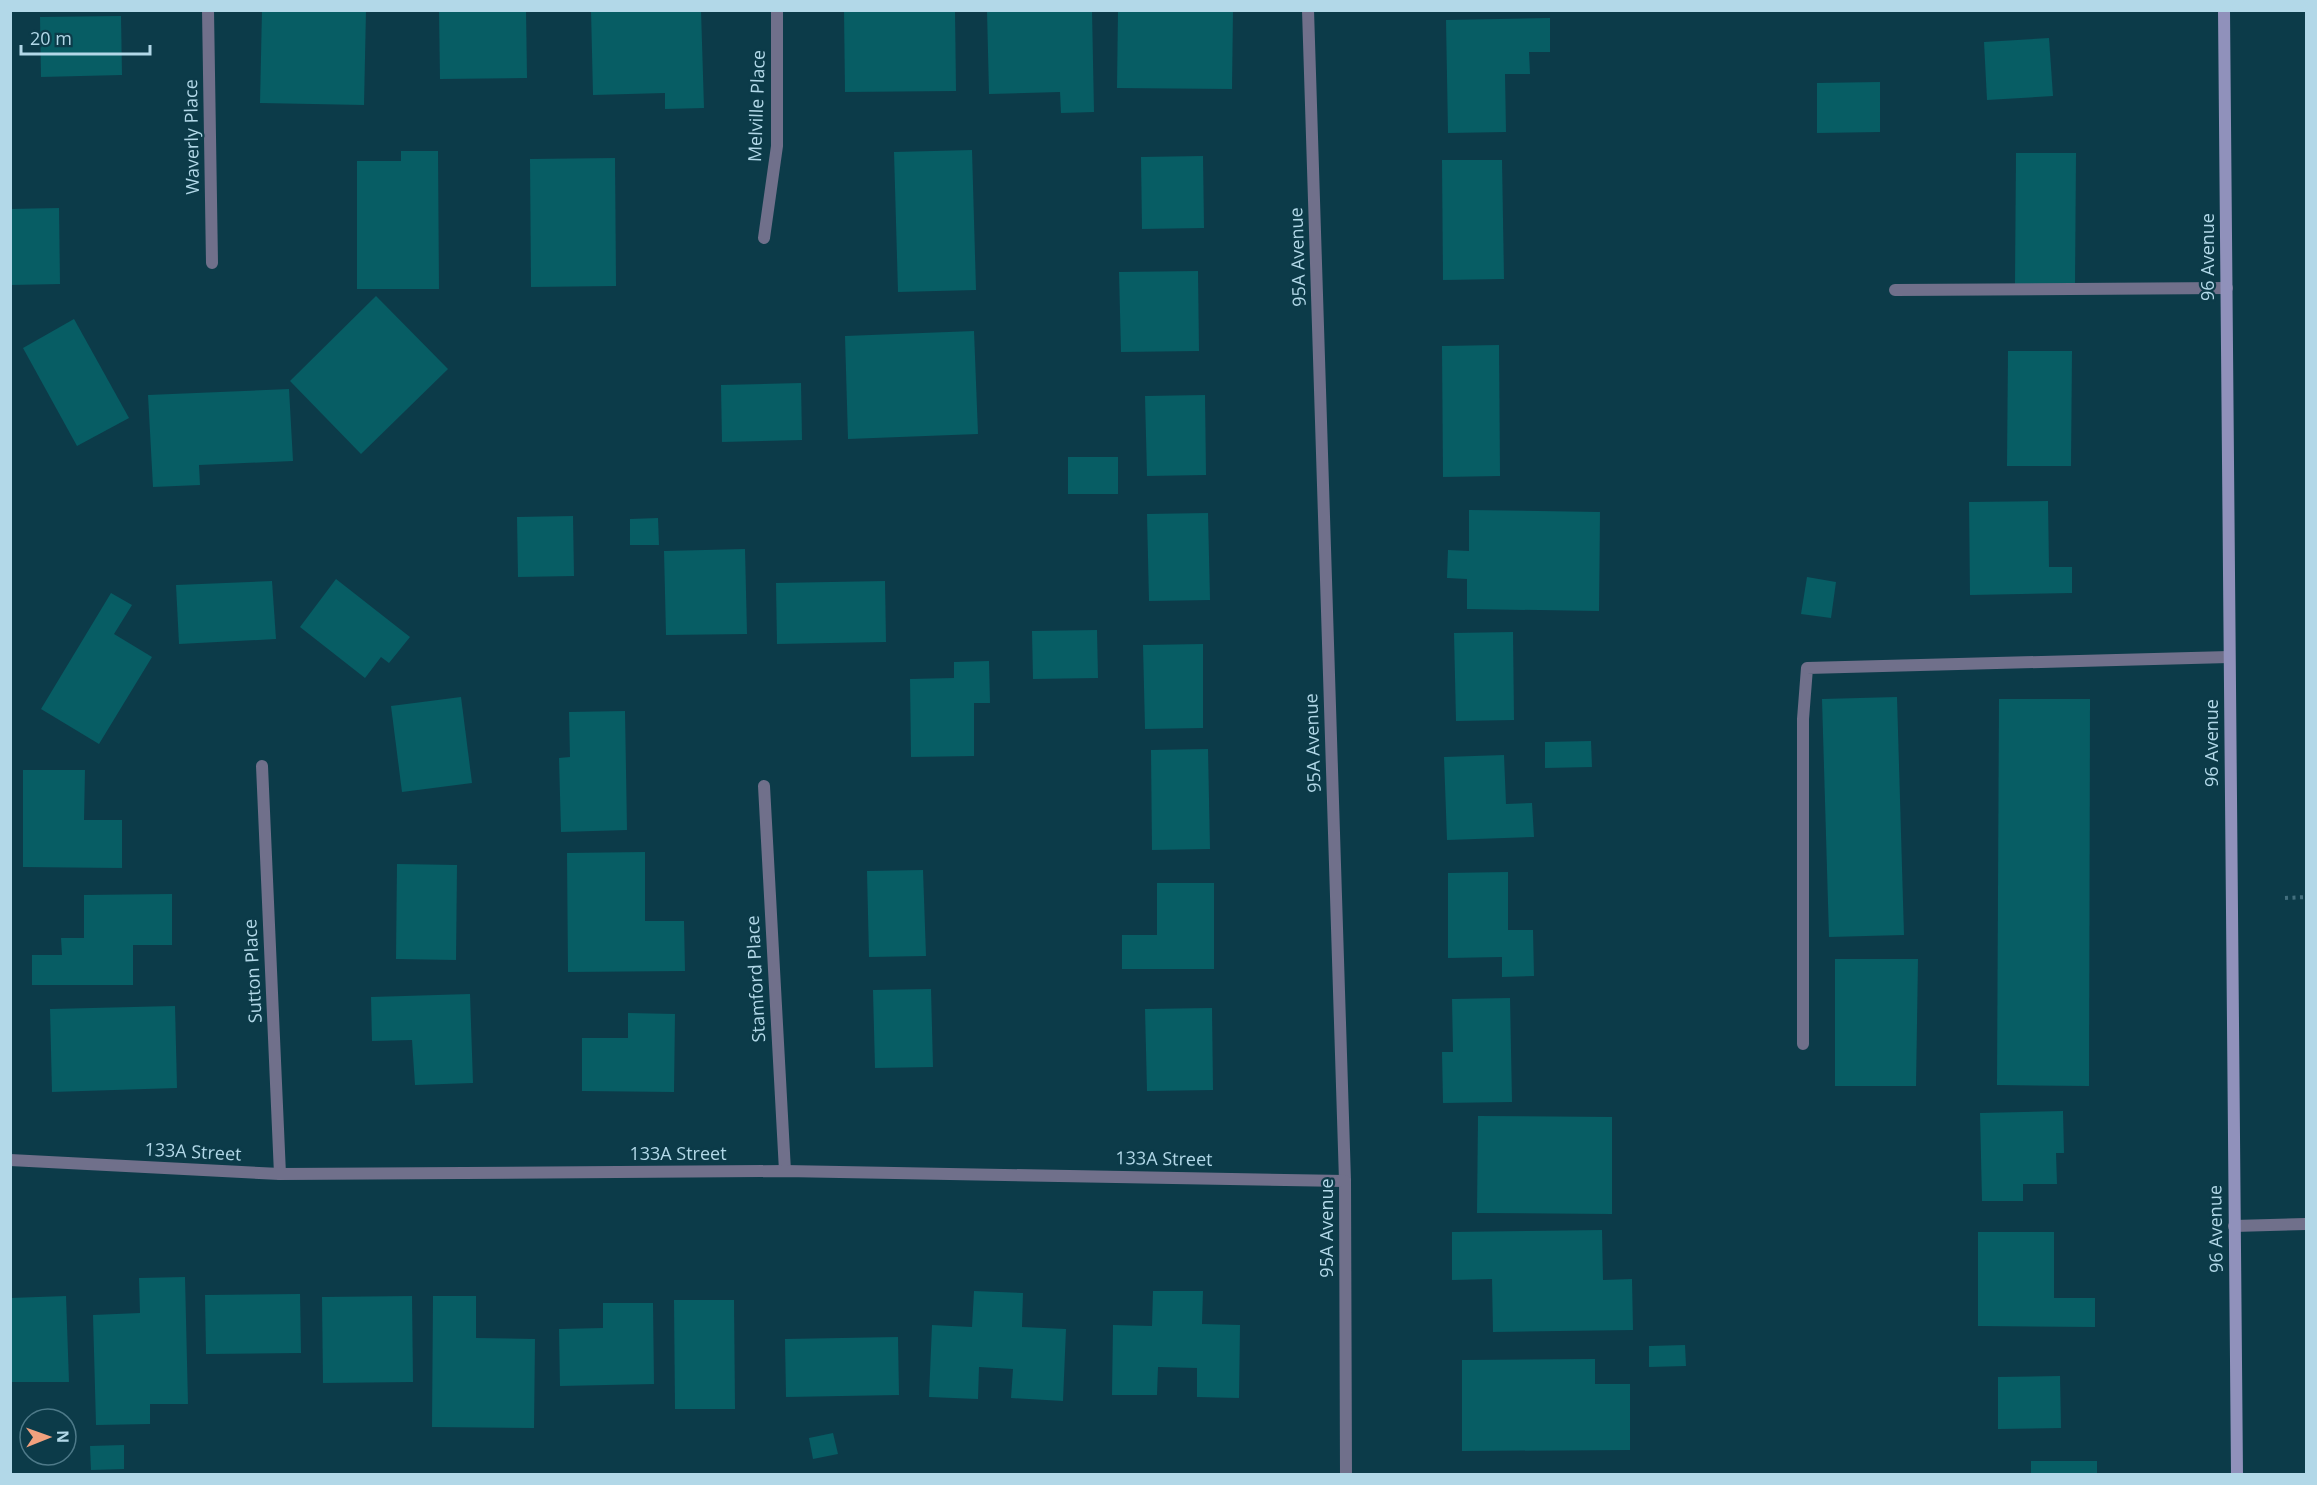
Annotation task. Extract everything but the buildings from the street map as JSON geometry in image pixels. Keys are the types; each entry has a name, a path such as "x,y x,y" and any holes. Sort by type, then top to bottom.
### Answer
{"main road":[{"name":"96 Avenue","path":"2224,10 2237,1474"}],"street":[{"name":"Waverly Place","path":"208,10 212,263"},
{"name":"Melville Place","path":"764,238 777,146 777,10"},
{"name":"95A Avenue","path":"1308,10 1345,1181 1346,1474"},
{"path":"1895,290 2227,288"},
{"path":"1803,1044 1803,719 1807,668 2229,657"},
{"name":"Sutton Place","path":"262,766 280,1174"},
{"name":"Stamford Place","path":"764,786 784,1171"},
{"name":"133A Street","path":"10,1160 280,1174 784,1171 1345,1181"},
{"path":"2234,1226 2307,1224"}],"path":[{"path":"2284,898 2307,897"}]}
